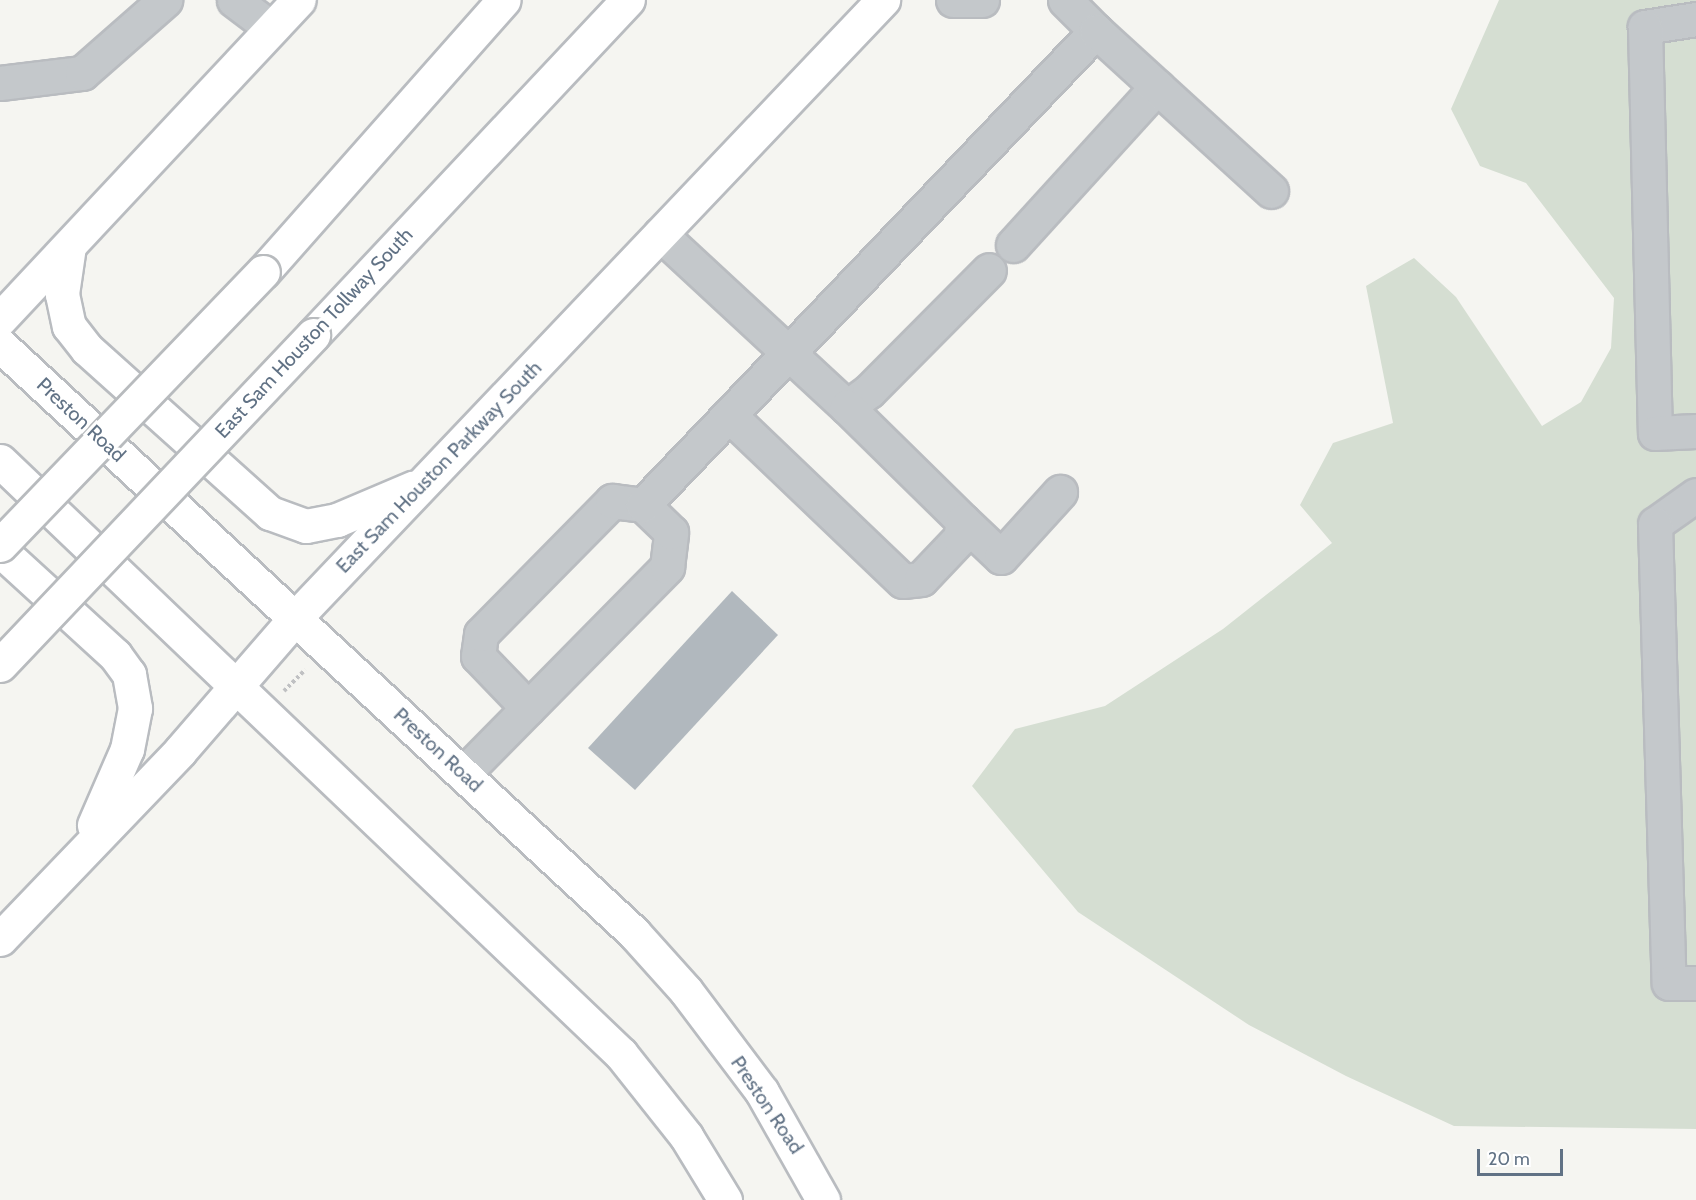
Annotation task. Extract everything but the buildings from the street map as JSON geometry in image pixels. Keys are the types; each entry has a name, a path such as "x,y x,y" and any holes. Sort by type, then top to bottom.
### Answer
{"main road":[{"path":"0,319 298,0"},
{"path":"0,545 263,272 504,0"},
{"name":"East Sam Houston Tollway South","path":"0,664 628,0"},
{"name":"East Sam Houston Parkway South","path":"0,939 236,688 296,617 883,0"},
{"path":"69,246 62,294 69,326 87,350 270,513 306,526 337,520 423,483"},
{"name":"Preston Road","path":"0,345 296,617 634,933 686,992 762,1092 824,1200"},
{"path":"0,461 621,1054 686,1136 725,1200"},
{"path":"0,550 115,655 129,674 135,708 127,749 112,792 75,861"}],"lane":[{"path":"0,83 82,73 165,0"},
{"path":"234,0 271,28"},
{"path":"953,0 982,0"},
{"path":"1065,0 1271,191"},
{"path":"1696,19 1645,27 1654,433 1696,431"},
{"path":"643,506 1096,31"},
{"path":"1013,245 1157,87"},
{"path":"660,234 787,355 847,407 1001,557 1060,492"},
{"path":"847,407 870,391 989,270"},
{"path":"729,415 903,581 921,579 960,538 963,520"},
{"path":"1696,495 1655,524 1669,983 1696,983"},
{"path":"463,774 667,567 671,532 643,506 612,501 481,634 478,656 528,708"}],"path":[{"path":"281,695 304,670"}],"shaded area":[{"path":"1499,0 1696,0 1696,1129 1454,1126 1346,1076 1249,1025 1078,912 972,786 1015,729 1105,706 1223,629 1332,543 1300,505 1333,443 1393,423 1366,286 1414,258 1456,297 1542,426 1581,402 1611,348 1614,298 1526,183 1480,166 1451,109"}]}
